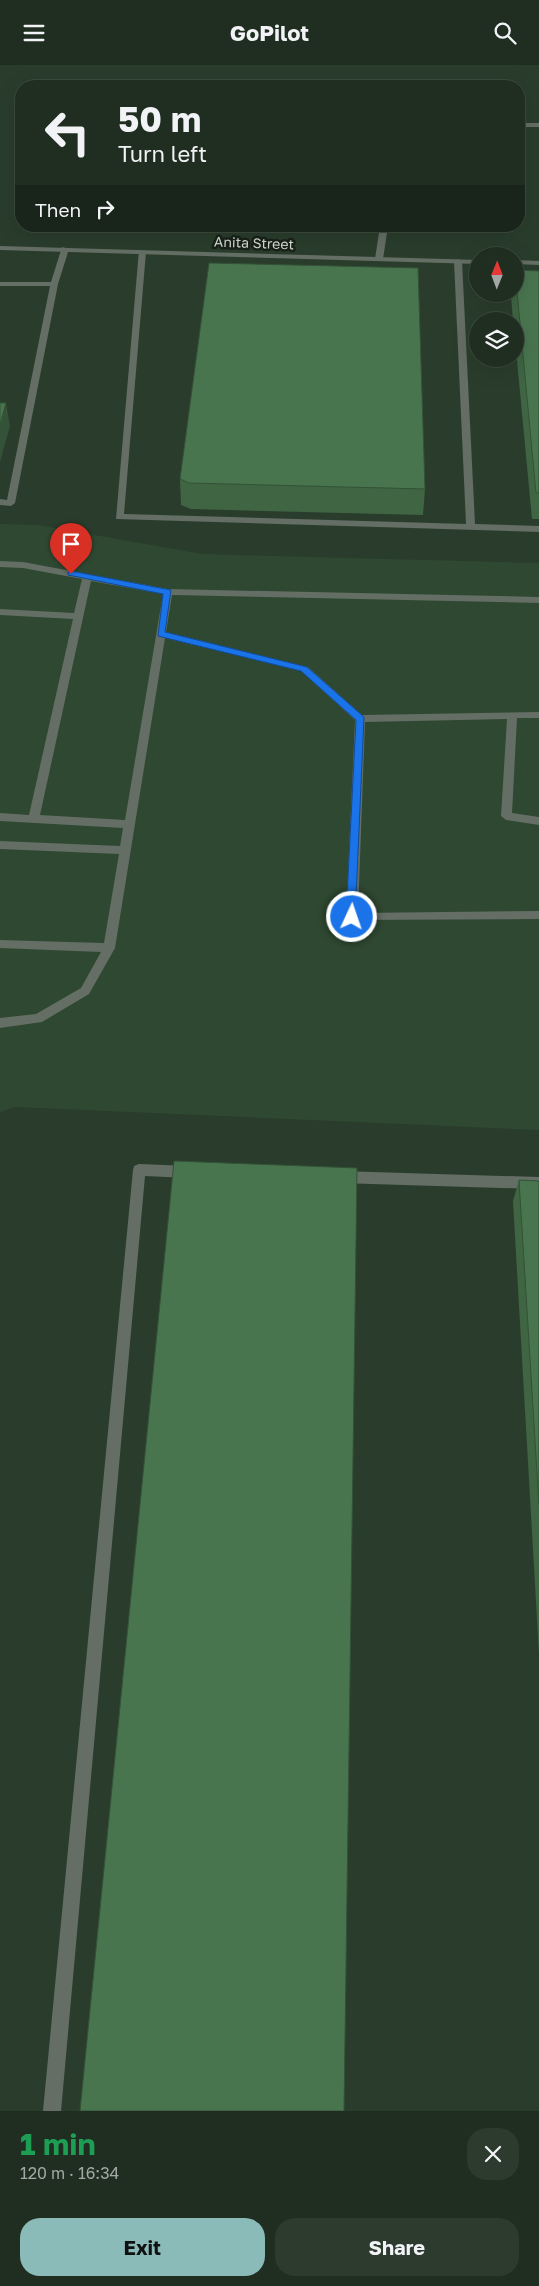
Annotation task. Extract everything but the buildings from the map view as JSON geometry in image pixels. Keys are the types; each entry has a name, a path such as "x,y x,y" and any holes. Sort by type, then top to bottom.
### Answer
{"street":[{"path":"525,125 539,125"},
{"path":"379,259 383,232"},
{"name":"Anita Street","path":"0,247 469,262"},
{"path":"0,502 11,503 54,284 66,249"},
{"path":"142,252 118,517 539,529"},
{"path":"458,261 471,527"},
{"path":"524,262 539,263"},
{"path":"0,284 54,284"},
{"path":"0,564 23,565 168,592 539,600"},
{"path":"34,819 87,577"},
{"path":"0,1023 38,1019 85,991 109,948 168,592"},
{"path":"0,612 78,616"},
{"path":"161,634 304,669 360,719 539,715"},
{"path":"512,715 506,816 539,821"},
{"path":"360,719 352,917 539,915"},
{"path":"0,817 130,824"},
{"path":"0,845 126,850"},
{"path":"0,944 109,948"},
{"path":"52,2111 139,1170 207,1172"},
{"path":"324,1176 539,1183"}],"shaded area":[{"path":"0,524 38,525 202,554 539,563 539,1130 15,1107 0,1112"}],"route":[{"path":"71,574 168,592 161,634 304,669 360,719 352,917"}]}
